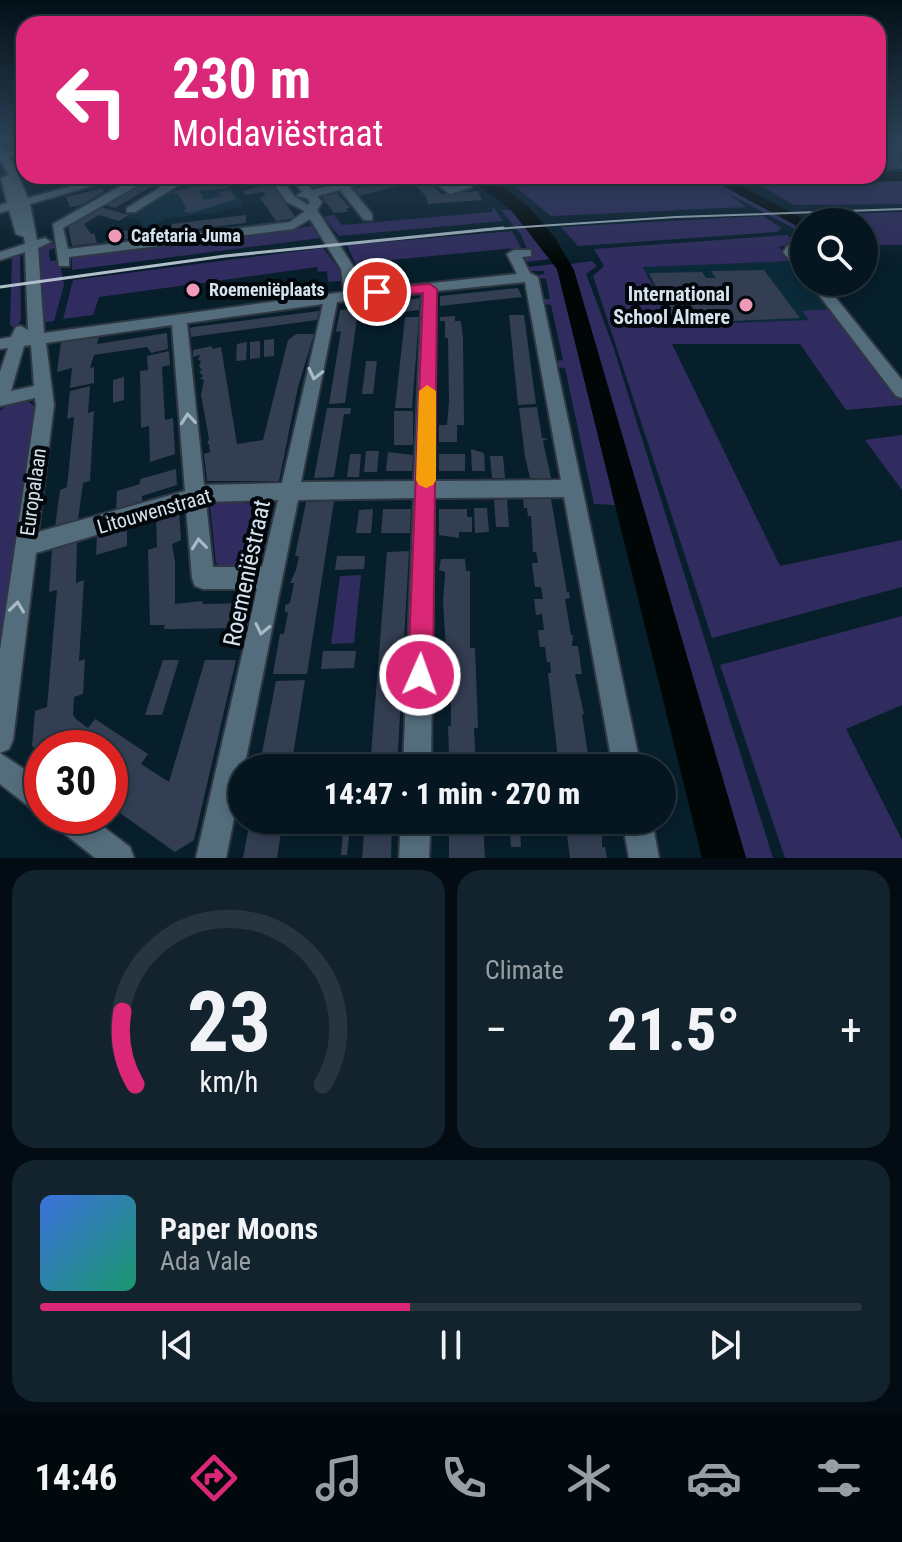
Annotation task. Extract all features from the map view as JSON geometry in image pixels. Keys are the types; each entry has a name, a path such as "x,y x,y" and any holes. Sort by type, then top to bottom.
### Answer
{"street":[{"name":"Europalaan","path":"0,740 45,405 28,247 8,182"},
{"path":"13,203 88,184"},
{"path":"131,184 57,227 63,258 293,225 317,205 302,184"},
{"path":"131,210 171,186 163,184"},
{"path":"280,184 301,209 311,211 348,269 341,297"},
{"path":"291,198 351,184"},
{"path":"441,184 450,191 466,187 462,184"},
{"path":"343,186 368,217"},
{"path":"0,256 59,238"},
{"name":"Europalaan","path":"0,399 25,318 28,247"},
{"path":"520,253 528,277 574,488 624,754"},
{"path":"0,344 341,297 528,277"},
{"path":"417,754 429,286"},
{"path":"827,296 902,392"},
{"name":"Roemeniëstraat","path":"211,858 292,491 341,297"},
{"path":"179,318 203,578 273,578"},
{"path":"0,399 42,390"},
{"name":"Litouwenstraat","path":"25,546 210,492 574,488"},
{"path":"0,767 24,785"},
{"path":"88,834 119,858"},
{"path":"414,858 415,834"},
{"path":"640,834 644,858"}],"shaded area":[{"path":"902,182 902,204 794,205 759,184"},
{"path":"229,184 244,205 213,213 170,218 144,228 140,221 127,217 175,187"},
{"path":"477,184 499,184 529,207 555,238 574,270 746,858 702,858 557,269 511,210"},
{"path":"512,184 720,184 790,222 790,226 724,191 747,207 551,216"},
{"path":"720,184 780,184 740,185 790,212 790,222"},
{"path":"493,207 503,221 339,236 324,217 334,215 342,225 492,212"},
{"path":"501,210 511,210 551,259 525,262 522,256 529,254 521,235"},
{"path":"902,212 902,245 878,245 878,213"},
{"path":"763,216 782,228 777,232 578,246 561,227"},
{"path":"312,226 320,238 72,270 72,254 87,252 87,256"},
{"path":"512,231 523,251 516,248 369,262 371,278 356,279 356,265 347,245"},
{"path":"787,235 790,237 790,244 779,247 790,261 643,267 673,325 809,320 802,311 831,309 841,319 902,405 846,410 800,344 672,344 780,566 902,540 902,587 712,638 593,276 604,266 594,249"},
{"path":"56,243 57,247 49,250 50,261 59,260 64,285 54,321 41,323 37,248"},
{"path":"323,248 340,270 341,281 328,282 327,271 318,272 317,267 99,297 93,315 63,319 73,280"},
{"path":"20,252 21,319 14,328 10,325 12,254"},
{"path":"592,261 597,266 586,274 613,346 773,858 746,858 570,264"},
{"name":"International School Almere","path":"790,261 790,296 822,296 841,319 673,325 643,266"},
{"path":"554,264 615,505 594,504 565,368 556,367 555,361 563,360 551,305 543,304 542,299 550,299 546,279 537,275 544,274 544,271 529,271 527,267"},
{"path":"28,401 39,410 0,657 0,411 6,406"},
{"path":"902,435 902,490 865,440"},
{"path":"214,502 272,504 256,565 218,566 216,563 210,506"},
{"path":"361,575 354,643 331,644 340,576"},
{"path":"902,616 902,705 846,729 902,840 902,858 785,858 720,665"}],"building":[{"path":"142,184 154,185 115,208 105,205"},
{"path":"203,184 225,184 228,188 199,191 204,200 222,196 219,192 230,190 236,199 192,213 183,212 186,208 178,194 172,192"},
{"path":"261,184 272,184 296,218 276,221 260,198 266,195 263,192 245,195 242,191 262,186"},
{"path":"309,184 327,185 313,189"},
{"path":"372,184 407,184 359,196 353,189"},
{"path":"431,184 442,194 478,191 482,200 428,204 426,196 415,185"},
{"path":"102,188 104,192 81,205 70,207 66,197"},
{"path":"337,193 350,208 346,209 348,212 334,213 322,197"},
{"path":"101,207 129,215 119,221 99,215 84,224 91,234 94,233 97,243 72,246 68,226"},
{"path":"246,215 246,223 170,232 172,224"},
{"path":"122,230 132,232 135,238 104,242"},
{"name":"International School Almere","path":"764,270 800,318 730,321 726,313 716,313 721,321 674,323 649,273 702,272 706,278 716,278 711,271"},
{"path":"518,288 522,297 440,306 440,296"},
{"path":"420,298 419,310 357,318 345,403 329,404 341,331 336,332 340,310"},
{"path":"319,311 317,320 191,337 190,328 194,327"},
{"path":"509,315 524,315 536,404 518,405"},
{"path":"455,316 455,321 461,321 463,338 464,425 457,425 457,442 439,442 439,425 447,425 449,402 448,338 445,338 445,321 440,321 440,317"},
{"path":"405,317 419,317 412,408 395,408"},
{"path":"167,333 168,349 151,353 147,347 94,355 90,368 94,367 94,383 70,388 72,368 57,372 61,342 99,337 97,344"},
{"path":"296,334 314,334 298,387 279,481 207,481 204,454 210,452 201,395 204,380 200,379 203,376 199,372 202,370 199,366 201,361 198,360 200,355 193,357 193,350 221,347 237,444 263,440 288,340"},
{"path":"274,339 274,356 264,357 264,340"},
{"path":"260,341 260,358 250,359 250,342"},
{"path":"247,342 246,360 236,361 237,344"},
{"path":"169,351 170,365 162,367 165,420 173,418 175,454 150,462 149,426 141,428 140,371 148,370 147,356"},
{"path":"366,361 377,361 373,394 362,394"},
{"path":"124,377 124,400 113,403 113,380"},
{"path":"90,386 88,413 94,411 90,481 83,483 78,520 55,527 60,490 67,487 74,417 67,419 70,391"},
{"path":"537,407 542,438 548,439 543,441 551,478 530,478 525,457 519,408"},
{"path":"327,408 351,408 350,414 344,414 334,477 314,478"},
{"path":"394,411 413,411 413,445 394,445"},
{"path":"471,449 484,453 485,471 472,471"},
{"path":"366,451 379,451 377,472 364,472"},
{"path":"388,452 413,455 412,471 386,471"},
{"path":"350,454 361,454 359,477 347,477"},
{"path":"439,454 465,454 465,471 439,471"},
{"path":"490,456 503,456 505,478 492,478"},
{"path":"176,469 177,485 142,496 142,501 116,509 117,491 140,484 140,479"},
{"path":"507,499 509,527 496,527 494,500"},
{"path":"523,499 551,499 570,598 565,599 573,635 572,646 578,646 582,674 575,674 584,714 588,754 557,754 548,673 551,673 550,662 547,662 545,647 540,647 538,630 544,630 542,614 536,615 534,599 543,599 541,587 535,587 532,563 538,563 536,552 533,552 531,516 524,508"},
{"path":"334,501 307,674 273,674 280,634 284,634 288,612 285,613 285,605 290,603 294,583 290,583 299,556 295,556 306,502"},
{"path":"474,508 487,508 489,532 475,533"},
{"path":"373,509 371,533 356,533 359,510"},
{"path":"383,509 411,509 410,533 381,533"},
{"path":"439,509 467,509 467,517 472,517 472,532 459,532 459,538 439,535"},
{"path":"179,510 181,540 172,544 175,604 202,601 203,604 250,603 243,628 164,629 165,625 150,625 148,550 157,547 156,517"},
{"path":"127,526 127,546 96,555 97,536"},
{"path":"77,542 76,583 84,580 79,661 85,659 83,694 74,697 73,715 88,728 95,719 112,730 33,730 35,711 47,707 57,590 49,592 52,550"},
{"path":"409,551 398,754 371,754 387,552"},
{"path":"337,556 365,556 364,569 335,570"},
{"path":"441,559 465,559 466,571 470,571 470,648 475,648 478,728 474,728 475,754 445,754 449,753 448,726 451,726 451,650 446,650 445,572 439,570"},
{"path":"323,651 356,651 354,668 321,669"},
{"path":"163,660 179,660 162,715 145,715"},
{"path":"205,660 236,660 194,840 175,852 128,819 128,741 148,754 141,764 169,782"},
{"path":"305,680 293,754 262,754 276,681"},
{"path":"247,834 281,834 277,858 243,858"},
{"path":"343,834 349,834 347,855 341,855"},
{"path":"364,834 392,834 391,858 362,858"},
{"path":"449,834 484,834 485,858 449,858"},
{"path":"510,834 520,834 521,847 511,847"},
{"path":"567,834 602,834 602,847 605,847 607,858 570,858"}],"railway":[{"path":"493,229 676,217 902,209"},
{"path":"493,229 503,228"},
{"path":"0,287 225,256 493,229"},
{"path":"478,230 493,229"}],"slow traffic":[{"path":"426,480 427,391"}],"place":[{"name":"Cafetaria Juma","path":"115,236"},
{"name":"Roemeniëplaats","path":"193,290"},
{"name":"International School Almere","path":"746,305"}],"route":[{"path":"377,292 429,286 430,289 420,675"}]}
